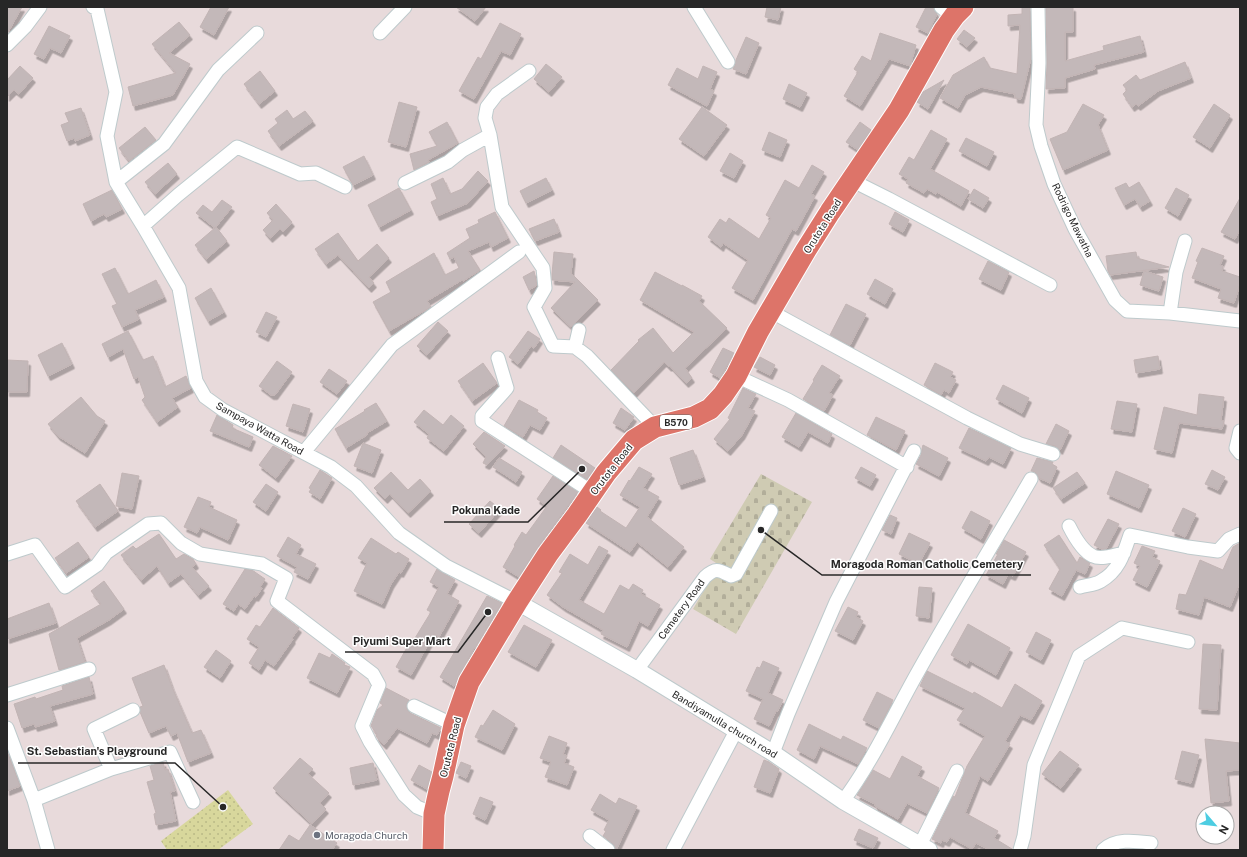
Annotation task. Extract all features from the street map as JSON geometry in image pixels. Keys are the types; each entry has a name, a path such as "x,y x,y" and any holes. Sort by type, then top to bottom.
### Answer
{"main road":[{"name":"Orutota Road","path":"432,850 434,814 454,725 469,682 517,602 548,554 592,492 634,440 654,427 694,417 710,409 723,395 736,376 770,311 826,218 899,110 944,30 953,10"}],"street":[{"path":"7,45 25,27 40,7"},
{"name":"Sampaya Watta Road","path":"93,7 97,9 116,92 107,136 116,182 179,288 196,381 206,397 223,410 331,466 356,486 399,532 446,566 517,602"},
{"path":"380,33 405,7"},
{"path":"694,7 728,62"},
{"name":"Rodrigo Mawatha","path":"1038,7 1036,125 1041,146 1054,184 1075,229 1115,300 1127,311 1170,313 1240,321"},
{"path":"116,182 164,144 218,70 257,33"},
{"path":"529,71 497,94 487,107 485,118 490,135 502,208 543,268 545,288 534,307 553,346 575,347 586,356 654,427"},
{"path":"405,183 448,162 463,150 490,135"},
{"path":"143,226 178,195 237,147 300,174 316,173 345,187"},
{"path":"851,180 1050,285"},
{"path":"1170,313 1176,272 1185,241"},
{"path":"304,452 392,345 519,252"},
{"path":"770,311 967,418 1020,444 1053,454"},
{"path":"575,347 579,330"},
{"path":"498,358 507,388 482,416 482,421 592,492"},
{"path":"736,376 788,400 907,467"},
{"path":"1240,431 1236,448 1240,453"},
{"path":"773,753 836,602 914,451"},
{"path":"843,801 874,752 935,641 1031,479"},
{"name":"Cemetery Road","path":"637,670 705,577 712,571 718,570 732,576 736,574 771,511"},
{"path":"7,554 35,546 65,587 97,565 106,553 148,524 161,523 181,543 200,554 262,564 286,578 277,601 372,674 379,685 362,726 370,742 404,795 417,807 434,814"},
{"path":"1069,526 1079,544 1093,556 1104,557 1124,553"},
{"path":"1080,587 1100,582 1115,571 1124,553 1130,535 1188,547 1218,551 1229,539 1240,534"},
{"name":"Bandiyamulla church road","path":"517,602 637,670 773,753 843,801 925,848"},
{"path":"1020,850 1024,836 1034,765 1079,656 1122,628 1188,642"},
{"path":"7,695 89,668"},
{"path":"414,706 454,725"},
{"path":"111,768 94,728 133,710"},
{"path":"7,728 34,800 48,850"},
{"path":"673,850 736,731"},
{"path":"34,800 111,768 170,752 193,802"},
{"path":"925,848 957,771"},
{"path":"590,836 608,850"},
{"path":"1103,850 1108,845 1126,841 1151,842"}],"green space":[{"path":"761,474 812,502 736,634 693,609 719,565 710,559"}],"shaded area":[{"path":"228,790 253,824 218,850 167,850 161,841"}],"building":[{"path":"7,7 22,7 7,34"},
{"path":"211,7 229,7 214,35 200,27"},
{"path":"456,7 486,7 475,21"},
{"path":"767,7 781,7 778,20 765,17"},
{"path":"926,7 933,8 937,14 928,33 916,27"},
{"path":"1022,7 1030,7 1031,58 1021,99 1015,98 1015,94 981,87 965,95 958,108 940,98 953,75 984,57 990,68 1017,74 1020,25 1008,26 1008,15 1022,14"},
{"path":"1046,7 1073,7 1073,32 1065,32 1065,61 1104,50 1103,46 1140,36 1144,52 1094,65 1095,69 1065,78 1065,88 1046,89"},
{"path":"179,22 190,35 169,53 190,64 173,95 133,106 128,87 176,73 152,44"},
{"path":"500,23 521,34 510,55 501,51 474,99 459,91 478,57 481,59"},
{"path":"49,26 70,36 61,53 50,48 44,59 34,54"},
{"path":"964,30 975,38 967,47 957,39"},
{"path":"880,33 916,45 910,66 889,59 860,106 844,96 858,72 854,69 862,56 871,61"},
{"path":"746,37 759,43 746,74 733,69"},
{"path":"1185,62 1191,78 1158,91 1138,106 1136,104 1132,107 1123,94 1127,90 1123,85 1136,75 1140,80"},
{"path":"546,64 562,77 549,92 534,79"},
{"path":"20,66 33,78 19,94 14,90 7,97 7,80"},
{"path":"703,66 717,72 710,89 714,91 707,106 668,85 677,68 698,79"},
{"path":"260,71 275,91 259,104 244,84"},
{"path":"944,80 928,109 917,102 923,92"},
{"path":"789,84 807,93 800,107 783,99"},
{"path":"399,102 417,107 406,147 388,142"},
{"path":"1083,104 1104,115 1098,125 1108,150 1063,170 1050,139 1067,132"},
{"path":"1214,104 1230,115 1210,148 1193,137"},
{"path":"702,107 727,125 704,156 679,139"},
{"path":"81,108 90,135 75,141 74,138 67,141 61,125 69,122 65,113"},
{"path":"287,110 293,119 305,111 313,121 279,146 268,131 278,123 275,119"},
{"path":"447,122 458,143 428,160 429,162 414,170 410,154 437,146 429,132"},
{"path":"860,122 871,130 858,150 846,142"},
{"path":"145,127 156,140 129,161 119,148"},
{"path":"931,130 947,139 930,169 969,191 961,206 937,192 936,194 927,189 924,193 906,183 908,179 899,174 909,157 914,160"},
{"path":"769,132 787,140 780,157 762,150"},
{"path":"966,138 994,152 987,166 959,151"},
{"path":"730,153 743,161 734,178 720,171"},
{"path":"364,156 373,175 353,185 343,167"},
{"path":"168,163 177,174 155,194 145,182"},
{"path":"812,165 824,172 811,194 815,196 796,231 792,229 753,300 732,288 748,260 723,243 721,247 708,237 720,219 726,223 729,218 759,239 771,218 766,215 785,180 799,188"},
{"path":"478,171 488,181 468,203 437,216 431,202 437,199 431,184 443,178 450,194 462,189"},
{"path":"546,178 552,190 526,203 520,191"},
{"path":"1139,182 1150,201 1140,207 1135,199 1124,205 1115,188 1126,183 1129,188"},
{"path":"399,188 411,210 379,227 368,205"},
{"path":"1176,188 1189,195 1178,216 1165,208"},
{"path":"974,189 989,198 983,208 968,199"},
{"path":"112,190 122,209 106,217 104,214 91,221 83,204"},
{"path":"1240,198 1240,230 1235,239 1221,232"},
{"path":"222,200 232,207 215,228 196,213 203,205 212,212"},
{"path":"276,204 292,222 283,232 280,229 270,238 263,230 273,220 267,213"},
{"path":"495,212 508,238 491,247 489,242 468,251 480,270 427,301 431,307 389,331 373,302 391,292 386,282 434,253 445,275 459,268 454,257 450,259 447,253 470,238 466,229 479,223 478,220"},
{"path":"895,212 909,220 903,232 889,224"},
{"path":"554,219 559,232 535,241 529,229"},
{"path":"216,227 227,241 206,259 195,245"},
{"path":"338,233 358,261 377,244 389,258 369,277 374,283 369,288 338,255 326,264 315,249"},
{"path":"1202,248 1224,256 1220,265 1223,266 1222,271 1240,277 1240,284 1234,303 1218,298 1221,289 1192,278 1198,262 1196,261"},
{"path":"554,252 573,254 571,273 598,300 571,327 551,308 575,282 552,280"},
{"path":"1136,252 1137,258 1169,267 1110,275 1106,256"},
{"path":"988,261 1009,272 1001,290 979,279"},
{"path":"115,268 128,294 156,280 164,297 135,310 139,319 122,327 112,306 117,304 102,274"},
{"path":"534,271 537,285 529,290 523,277"},
{"path":"1144,271 1163,277 1159,291 1140,285"},
{"path":"655,272 702,296 699,301 727,328 685,368 692,378 686,383 670,366 669,367 664,362 634,393 611,370 639,341 638,340 653,328 673,353 694,332 640,300"},
{"path":"875,279 893,289 885,304 867,294"},
{"path":"211,288 224,312 208,321 195,298"},
{"path":"846,304 866,314 850,345 830,335"},
{"path":"266,312 277,317 266,337 256,332"},
{"path":"438,322 448,331 427,355 417,346"},
{"path":"128,331 143,360 153,356 165,387 186,376 191,388 172,398 178,407 157,422 142,400 145,397 138,377 134,379 123,349 108,357 102,344"},
{"path":"528,331 540,339 534,348 531,346 518,364 509,357"},
{"path":"62,343 72,364 48,376 38,355"},
{"path":"723,348 734,353 720,378 710,372"},
{"path":"1158,356 1160,369 1136,373 1134,360"},
{"path":"760,357 775,365 770,375 754,367"},
{"path":"7,360 28,361 27,392 7,392"},
{"path":"277,361 292,372 275,395 271,395 259,386"},
{"path":"483,363 497,383 472,401 458,381"},
{"path":"935,363 953,372 950,377 956,380 949,393 944,390 941,395 924,385"},
{"path":"822,365 840,376 829,393 833,395 824,411 803,399"},
{"path":"329,369 347,381 337,394 320,382"},
{"path":"1003,385 1029,398 1022,413 996,399"},
{"path":"743,388 756,394 748,408 755,411 742,435 728,451 714,439 730,419 728,418"},
{"path":"1199,394 1224,397 1221,420 1224,421 1222,429 1179,423 1172,453 1154,449 1164,407 1197,415"},
{"path":"81,397 97,416 105,421 85,453 58,436 48,424"},
{"path":"519,400 538,410 537,412 547,418 540,430 530,425 523,437 504,426"},
{"path":"1117,401 1137,404 1132,432 1111,429"},
{"path":"376,403 387,421 346,448 335,429"},
{"path":"293,404 310,409 303,432 286,426"},
{"path":"621,408 634,417 625,430 613,423"},
{"path":"424,410 443,425 451,415 464,426 444,451 427,438 429,434 414,422"},
{"path":"796,413 832,434 828,443 808,432 799,447 782,437"},
{"path":"217,415 233,425 232,428 253,437 249,447 210,431"},
{"path":"876,417 905,431 896,450 867,435"},
{"path":"1056,424 1069,431 1060,450 1055,446 1046,444"},
{"path":"969,428 1011,448 1003,464 989,457 986,461 959,448"},
{"path":"484,432 505,446 487,465 483,463 486,457 473,444"},
{"path":"363,443 381,450 372,473 354,466"},
{"path":"561,445 595,468 587,479 553,458"},
{"path":"923,445 948,458 939,476 916,464 921,455"},
{"path":"273,446 292,456 276,478 259,465"},
{"path":"693,450 703,477 679,485 670,458"},
{"path":"499,458 522,472 516,482 493,467"},
{"path":"1037,458 1053,462 1052,464 1057,467 1050,483 1039,478 1035,472 1031,471"},
{"path":"639,467 652,474 643,488 659,497 647,517 684,547 668,567 637,542 630,552 586,523 597,507 601,510 600,511 626,528 640,507 620,495"},
{"path":"861,467 876,475 870,486 855,478"},
{"path":"320,470 332,478 320,499 309,492 311,489 309,488"},
{"path":"1212,470 1225,477 1218,490 1205,484"},
{"path":"1116,471 1149,485 1139,508 1107,494"},
{"path":"391,472 408,490 420,479 431,491 408,513 390,494 385,499 374,488"},
{"path":"1077,472 1085,483 1061,499 1053,488"},
{"path":"122,473 139,476 132,509 116,506"},
{"path":"553,476 578,492 538,547 519,577 503,567 522,532 526,535 547,506 537,499"},
{"path":"100,484 118,511 95,527 76,501"},
{"path":"266,484 278,492 266,511 253,502"},
{"path":"198,497 211,502 209,507 237,520 228,540 200,527 197,533 184,527"},
{"path":"490,501 500,509 479,533 469,524"},
{"path":"1183,508 1196,514 1185,537 1172,531"},
{"path":"971,511 990,521 981,539 962,528"},
{"path":"890,515 897,518 891,534 882,530"},
{"path":"1108,519 1119,524 1106,549 1102,549 1094,545"},
{"path":"909,533 930,543 919,564 899,554"},
{"path":"159,534 176,559 184,554 193,559 196,564 192,567 209,586 198,595 181,574 168,583 157,566 141,580 121,555 133,546 136,549"},
{"path":"1059,535 1077,563 1080,557 1090,563 1085,574 1076,570 1062,596 1049,589 1060,569 1044,545"},
{"path":"288,537 301,545 296,554 316,564 308,579 294,572 297,567 277,556"},
{"path":"371,538 396,554 398,552 409,559 401,573 399,572 391,584 382,604 354,591 367,563 358,558"},
{"path":"1004,540 1026,552 1013,576 1008,574 1003,584 986,575"},
{"path":"78,542 89,557 66,573 55,558"},
{"path":"1240,543 1240,582 1230,607 1204,597 1199,615 1176,609 1179,594 1186,595 1200,560 1223,570 1233,547"},
{"path":"599,546 608,551 579,600 604,614 620,585 629,590 633,584 643,590 641,594 660,605 648,626 639,621 627,647 601,634 603,630 563,607 547,595 562,573 559,572 570,554 588,565"},
{"path":"1142,546 1155,551 1152,557 1160,561 1147,587 1133,580 1140,566 1134,563"},
{"path":"245,569 252,570 265,579 260,587 262,588 256,597 254,596 245,609 238,604 234,611 223,604"},
{"path":"437,569 455,580 447,594 459,601 439,637 434,634 411,675 396,667 410,642 412,643 431,612 427,610 439,587 430,582"},
{"path":"104,581 124,609 109,620 77,638 85,662 59,670 49,634 101,604 91,591"},
{"path":"919,587 932,588 929,618 916,616"},
{"path":"487,596 502,603 474,648 454,686 440,677"},
{"path":"49,603 56,623 7,639 7,619"},
{"path":"848,607 858,612 856,617 863,621 853,640 835,631"},
{"path":"273,608 299,628 274,666 265,660 259,670 249,663 259,647 247,639 256,625 260,627"},
{"path":"968,624 1010,648 996,675 969,660 967,664 951,655"},
{"path":"524,625 552,640 536,667 508,652"},
{"path":"1036,632 1051,640 1041,660 1026,652"},
{"path":"1203,644 1221,645 1217,710 1199,709"},
{"path":"216,650 231,661 220,678 204,667"},
{"path":"319,653 330,658 332,654 345,663 344,665 350,667 337,693 307,678"},
{"path":"763,661 779,668 768,693 783,700 769,726 754,719 763,699 746,691 757,667 760,668"},
{"path":"164,665 192,733 201,730 211,753 188,762 177,733 171,736 166,726 149,733 140,712 140,707 143,706 132,678"},
{"path":"927,671 973,694 974,692 1002,708 1015,684 1042,701 1031,720 1020,715 1005,741 1010,744 988,781 980,776 965,813 998,831 994,838 1012,850 990,850 976,843 972,849 950,837 947,842 942,840 941,843 932,839 953,796 955,797 967,766 985,736 957,720 965,708 920,686"},
{"path":"89,677 93,694 50,706 55,721 35,727 34,724 22,728 14,704 35,697 36,699 63,690 62,686"},
{"path":"386,688 409,700 406,707 410,713 441,728 437,735 432,733 427,743 397,728 384,745 376,736 377,734 371,726 377,710 383,705 380,703"},
{"path":"877,692 893,700 879,728 863,720"},
{"path":"493,710 515,724 502,750 475,737 481,725 483,726"},
{"path":"809,724 841,740 843,736 867,748 858,764 820,746 814,759 797,750"},
{"path":"549,736 567,743 563,754 567,756 564,763 574,767 567,785 545,777 551,762 540,758"},
{"path":"1205,739 1240,743 1240,770 1226,771 1229,801 1211,803"},
{"path":"7,751 20,786 7,791"},
{"path":"1060,751 1079,765 1061,788 1042,774"},
{"path":"1182,751 1199,755 1191,783 1175,779"},
{"path":"902,756 922,767 917,776 939,788 927,813 907,803 898,819 875,806 875,804 857,795 873,770 890,779"},
{"path":"300,758 313,769 308,774 329,793 320,803 326,809 312,824 273,788"},
{"path":"764,760 779,769 770,793 754,787"},
{"path":"163,762 165,770 168,769 175,791 170,792 176,821 156,825 154,814 156,813 147,782 154,780 150,766"},
{"path":"461,762 471,766 466,778 456,773"},
{"path":"373,763 377,780 353,785 350,768"},
{"path":"419,765 432,772 427,789 411,780"},
{"path":"600,794 616,804 619,798 637,806 616,850 613,844 603,836 609,820 591,810"},
{"path":"480,797 493,802 485,820 473,814"},
{"path":"310,825 337,843 332,850 279,850 289,835 299,841"},
{"path":"859,829 878,838 873,848 854,840"}],"place":[{"name":"Pokuna Kade","path":"582,469"},
{"name":"Moragoda Roman Catholic Cemetery","path":"761,530"},
{"name":"Piyumi Super Mart","path":"488,612"},
{"name":"St. Sebastian's Playground","path":"223,807"},
{"name":"Moragoda Church","path":"317,835"}]}
